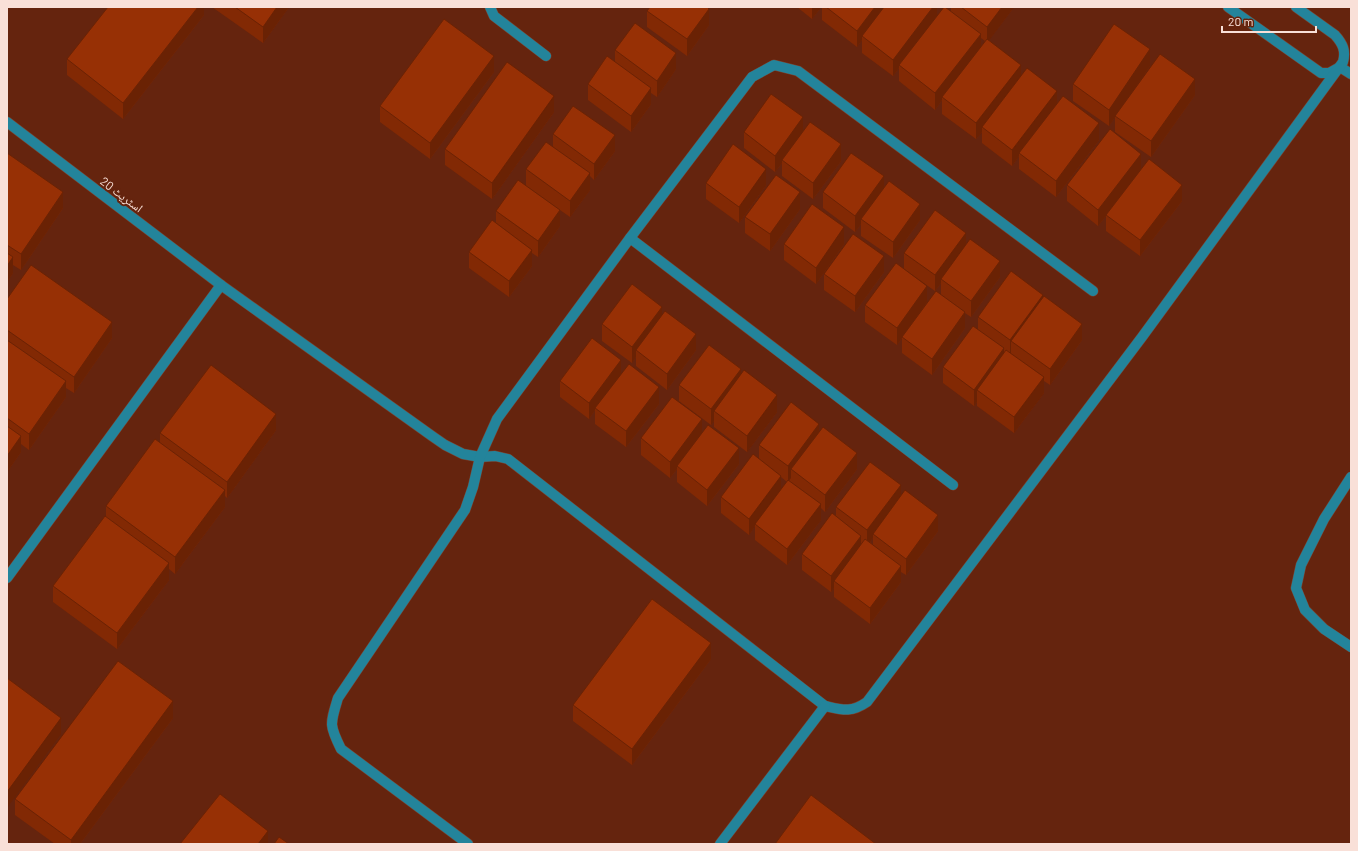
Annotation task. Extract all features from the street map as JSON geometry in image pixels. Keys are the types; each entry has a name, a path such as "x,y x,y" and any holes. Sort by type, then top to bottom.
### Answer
{"street":[{"path":"490,7 494,16 546,56"},
{"path":"1228,7 1321,73 1325,74 1333,72 1340,67"},
{"path":"720,844 825,706 844,710 857,709 868,702 1142,337 1340,67 1345,56 1345,50 1340,41 1335,35 1296,7"},
{"path":"468,844 341,749 332,730 332,717 338,698 465,510 474,487 480,457 497,419 630,238 752,77 774,65 798,71 1093,291"},
{"path":"1340,67 1351,74"},
{"name":"اسٹریٹ 20","path":"7,122 221,285 445,445 463,454 480,457 495,456 508,459 825,706"},
{"path":"630,238 954,485"},
{"path":"7,578 221,285"},
{"path":"1351,477 1324,519 1301,565 1296,588 1305,610 1324,629 1351,647"}],"building":[{"path":"108,7 198,7 123,103 67,59"},
{"path":"235,7 277,7 263,27"},
{"path":"650,7 707,7 709,9 687,39 647,11"},
{"path":"826,7 875,7 857,31"},
{"path":"884,7 933,7 893,60 862,36"},
{"path":"944,7 981,34 935,93 899,65"},
{"path":"961,7 1002,7 987,27"},
{"path":"444,19 494,56 430,143 380,106"},
{"path":"635,23 676,53 657,81 615,50"},
{"path":"1114,24 1150,49 1109,110 1073,84"},
{"path":"987,39 1021,65 976,123 942,97"},
{"path":"1160,54 1195,79 1151,141 1115,116"},
{"path":"607,56 651,88 631,116 588,84"},
{"path":"507,62 554,96 492,183 445,149"},
{"path":"1027,68 1057,91 1012,150 982,127"},
{"path":"771,94 803,117 775,156 744,132"},
{"path":"1063,96 1099,123 1056,181 1019,153"},
{"path":"573,106 615,135 594,164 553,134"},
{"path":"810,122 841,144 813,183 782,160"},
{"path":"1110,129 1141,154 1098,210 1067,185"},
{"path":"546,142 590,173 570,201 526,169"},
{"path":"733,144 766,169 739,207 706,183"},
{"path":"7,153 63,192 21,254 7,245"},
{"path":"851,153 884,176 855,216 823,192"},
{"path":"1149,159 1182,185 1140,240 1106,215"},
{"path":"776,175 800,192 770,234 745,217"},
{"path":"518,180 560,210 538,241 496,211"},
{"path":"889,181 920,204 893,242 861,219"},
{"path":"812,204 844,227 816,268 784,244"},
{"path":"935,210 966,233 935,275 904,253"},
{"path":"492,220 532,250 509,281 469,252"},
{"path":"853,234 884,256 855,296 824,274"},
{"path":"970,239 1000,261 971,301 941,279"},
{"path":"7,253 13,257 7,266"},
{"path":"896,263 927,286 897,328 865,305"},
{"path":"31,265 112,322 74,377 7,330 7,299"},
{"path":"1011,271 1043,295 1010,340 978,317"},
{"path":"632,284 662,307 632,347 602,324"},
{"path":"936,291 965,312 932,359 902,337"},
{"path":"1044,296 1082,324 1050,369 1011,341"},
{"path":"665,311 696,334 667,374 636,350"},
{"path":"973,326 1004,348 974,390 943,367"},
{"path":"592,338 621,360 589,403 560,381"},
{"path":"7,340 66,381 29,434 7,418"},
{"path":"709,345 741,369 711,409 679,385"},
{"path":"1006,350 1044,377 1014,417 977,390"},
{"path":"629,364 659,387 626,431 595,408"},
{"path":"211,365 276,414 227,482 160,433"},
{"path":"744,370 777,395 747,436 714,411"},
{"path":"672,397 702,419 670,462 641,438"},
{"path":"791,402 819,424 788,466 759,445"},
{"path":"708,425 739,448 707,490 677,466"},
{"path":"7,426 21,436 7,456"},
{"path":"823,427 857,453 825,495 791,469"},
{"path":"155,439 225,490 175,557 106,506"},
{"path":"753,454 781,476 749,519 721,497"},
{"path":"870,462 901,485 867,530 836,507"},
{"path":"788,480 821,504 787,549 755,524"},
{"path":"905,490 938,515 906,559 873,534"},
{"path":"832,513 861,536 831,576 802,554"},
{"path":"105,516 169,563 117,633 53,586"},
{"path":"865,539 901,566 870,608 834,581"},
{"path":"652,599 711,643 632,749 573,705"},
{"path":"118,661 173,701 71,840 15,799"},
{"path":"7,678 61,718 7,792"},
{"path":"220,794 268,831 258,844 180,844"},
{"path":"811,795 876,844 775,844"},
{"path":"279,837 289,844 274,844"}]}
